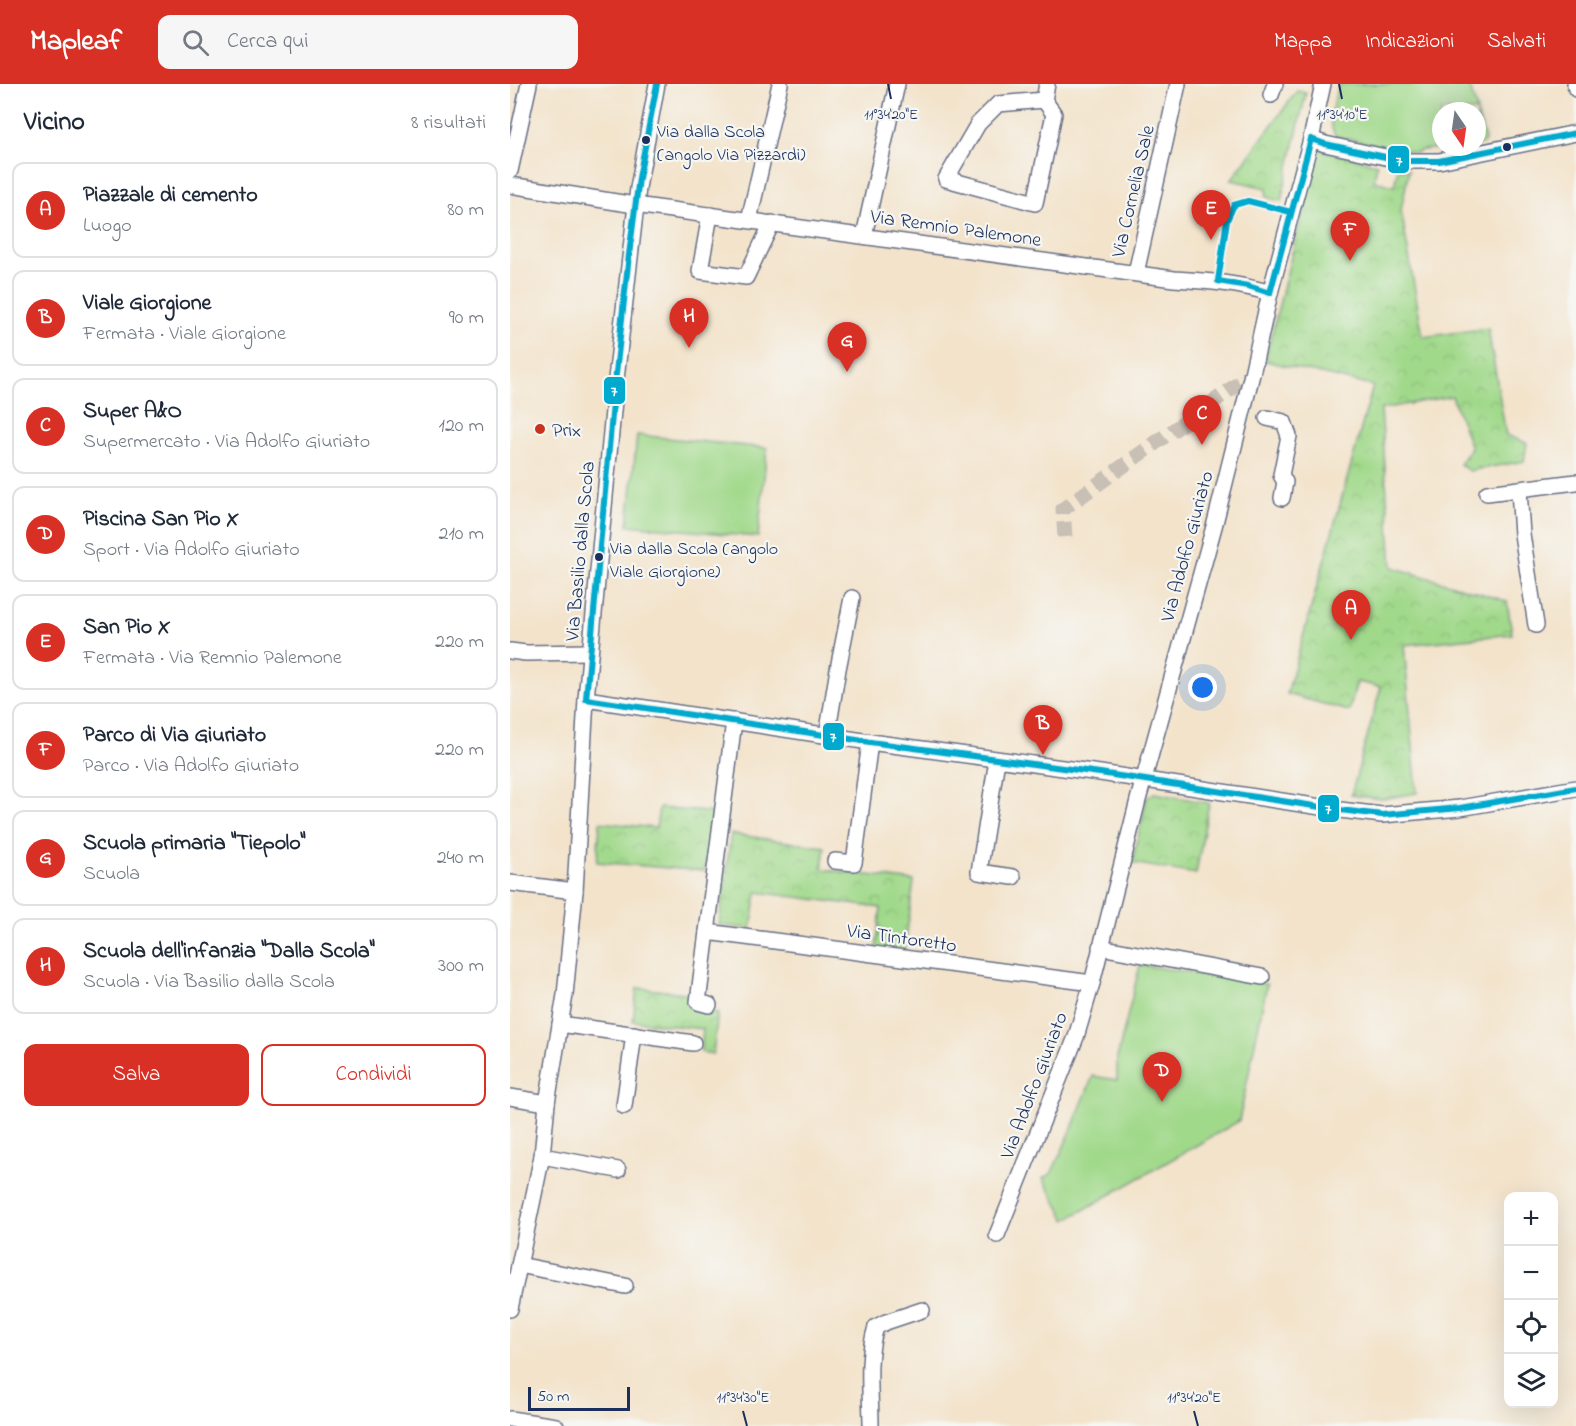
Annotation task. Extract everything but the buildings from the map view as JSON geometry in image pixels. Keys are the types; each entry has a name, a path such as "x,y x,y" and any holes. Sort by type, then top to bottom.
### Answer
{"street":[{"path":"510,171 529,84"},
{"name":"Via Basilio dalla Scola","path":"510,1309 542,1156 547,1103 565,995 575,891 586,699 616,379 635,205 657,84"},
{"path":"749,220 780,84"},
{"path":"864,236 897,84"},
{"path":"1044,100 998,104 978,124 946,179 1035,203 1054,114 1044,100 1047,84"},
{"name":"Via Cornelia Sale","path":"1136,273 1178,84"},
{"name":"Via Adolfo Giuriato","path":"996,1236 1076,1037 1092,983 1143,781 1215,523 1323,84"},
{"path":"1575,84 1576,89"},
{"path":"1311,139 1404,161 1439,161 1576,134"},
{"name":"Via Remnio Palemone","path":"510,185 635,205 1174,279 1218,281 1248,286 1270,293"},
{"path":"710,215 700,272 746,278 772,223"},
{"path":"1267,418 1284,422 1289,436 1281,475 1285,482 1282,498"},
{"path":"1487,493 1576,482"},
{"path":"1518,490 1521,534 1536,625"},
{"path":"827,735 852,598"},
{"path":"510,651 590,652"},
{"path":"586,699 1382,815 1460,808 1576,788"},
{"path":"709,1005 698,1002 734,721"},
{"path":"835,861 854,863 870,742"},
{"path":"996,760 979,872 1013,877"},
{"path":"510,883 575,891"},
{"name":"Via Tintoretto","path":"707,932 1092,983"},
{"path":"1100,947 1262,977"},
{"path":"560,1024 693,1043"},
{"path":"624,1106 634,1034"},
{"path":"510,1097 547,1103"},
{"path":"542,1156 618,1170"},
{"path":"519,1265 625,1286"},
{"path":"871,1426 871,1357 876,1327 922,1310"},
{"path":"510,1419 556,1426"}],"green space":[{"path":"1339,84 1469,84 1474,102 1432,102 1432,149 1416,153 1336,136 1331,124 1333,104"},
{"path":"1297,91 1306,93 1281,201 1266,197 1267,188 1231,180"},
{"path":"1318,149 1377,164 1374,181 1394,186 1398,169 1409,170 1401,210 1423,337 1488,328 1506,435 1527,443 1524,461 1469,471 1460,464 1471,448 1452,396 1381,409 1392,567 1507,601 1512,634 1404,645 1417,793 1382,799 1351,795 1381,687 1357,682 1349,711 1287,694 1373,386 1265,361"},
{"path":"637,435 767,448 758,537 628,525"},
{"path":"1154,793 1209,803 1196,874 1132,863 1147,798"},
{"path":"659,808 717,813 704,871 597,862 600,822 656,828"},
{"path":"731,834 825,847 822,869 914,881 904,954 876,950 881,908 757,892 751,929 719,925"},
{"path":"1140,965 1267,984 1239,1121 1066,1220 1043,1178 1051,1174 1093,1076 1117,1080 1117,1058"},
{"path":"637,988 694,994 692,1010 718,1013 713,1054 701,1052 703,1029 633,1021"}],"tunnel":[{"path":"1065,537 1063,509 1252,374"}],"transit line":[{"name":"7","path":"586,699 629,255 639,178 657,84"},
{"name":"7","path":"1311,139 1404,161 1439,161 1576,133"},
{"name":"7","path":"1291,212 1248,201 1234,205 1227,220 1218,281 1248,286 1270,293 1311,139"},
{"name":"7","path":"586,699 1382,815 1460,808 1576,788"}],"place":[{"name":"Via dalla Scola (angolo Via Pizzardi)","path":"646,140"},
{"name":"San Pio X","path":"1211,240"},
{"name":"Parco di Via Giuriato","path":"1350,261"},
{"name":"Scuola dell'infanzia \"Dalla Scola\"","path":"689,348"},
{"name":"Scuola primaria \"Tiepolo\"","path":"847,372"},
{"name":"Prix","path":"540,429"},
{"name":"Super A&O","path":"1202,445"},
{"name":"Via dalla Scola (angolo Viale Giorgione)","path":"599,557"},
{"name":"Piazzale di cemento","path":"1351,640"},
{"name":"Viale Giorgione","path":"1043,755"},
{"name":"Piscina San Pio X","path":"1162,1102"}]}
